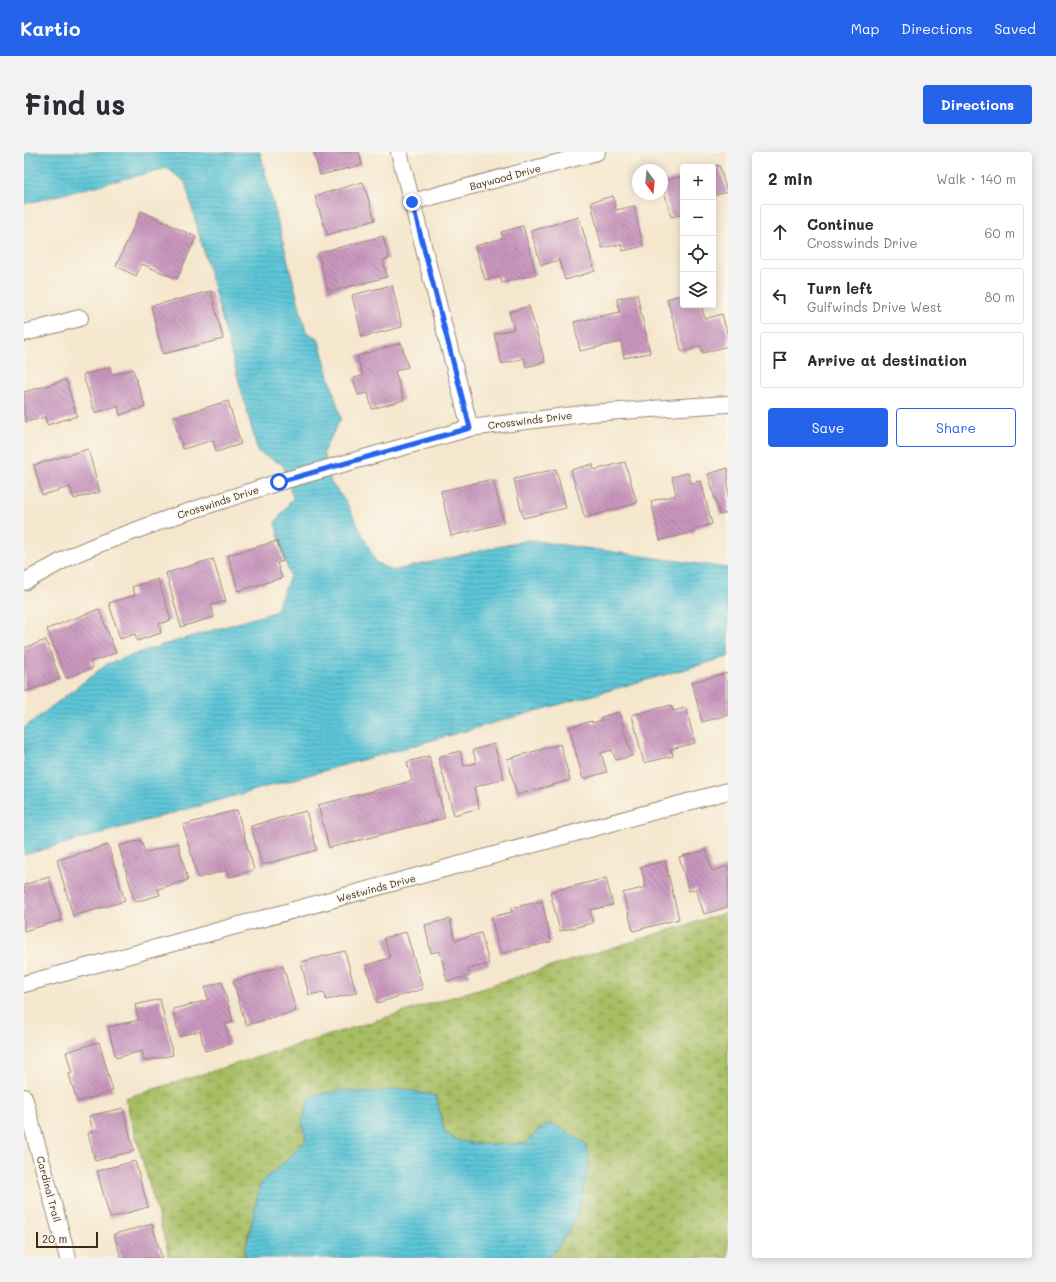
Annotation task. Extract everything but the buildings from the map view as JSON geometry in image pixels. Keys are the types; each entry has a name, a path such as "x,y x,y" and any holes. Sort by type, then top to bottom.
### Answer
{"street":[{"path":"399,152 470,428"},
{"name":"Baywood Drive","path":"412,202 597,152"},
{"path":"24,333 80,318"},
{"name":"Crosswinds Drive","path":"24,582 73,555 175,516 279,482 470,428 590,413 728,404"},
{"name":"Westwinds Drive","path":"24,984 728,791"},
{"name":"Cardinal Trail","path":"24,1097 68,1258"}],"green space":[{"path":"728,912 728,1258 550,1258 570,1230 589,1163 543,1127 526,1143 495,1145 459,1141 445,1133 436,1096 403,1089 361,1093 344,1090 312,1095 302,1122 306,1140 284,1163 265,1178 245,1246 244,1258 170,1258 125,1098"}],"water":[{"path":"24,152 260,152 306,332 318,338 341,418 323,452 331,483 346,502 376,562 392,571 528,540 728,568 728,657 24,855 24,728 107,664 156,647 275,612 290,577 275,523 293,498 283,465 258,452 185,182 167,168 24,204"},
{"path":"403,1089 436,1096 445,1133 459,1141 495,1145 526,1143 543,1127 553,1124 586,1144 589,1163 579,1210 570,1230 550,1258 244,1258 260,1185 265,1178 284,1163 306,1140 302,1122 308,1102 312,1095 344,1090 361,1093"}],"route":[{"path":"279,482 470,428 412,202"}]}
